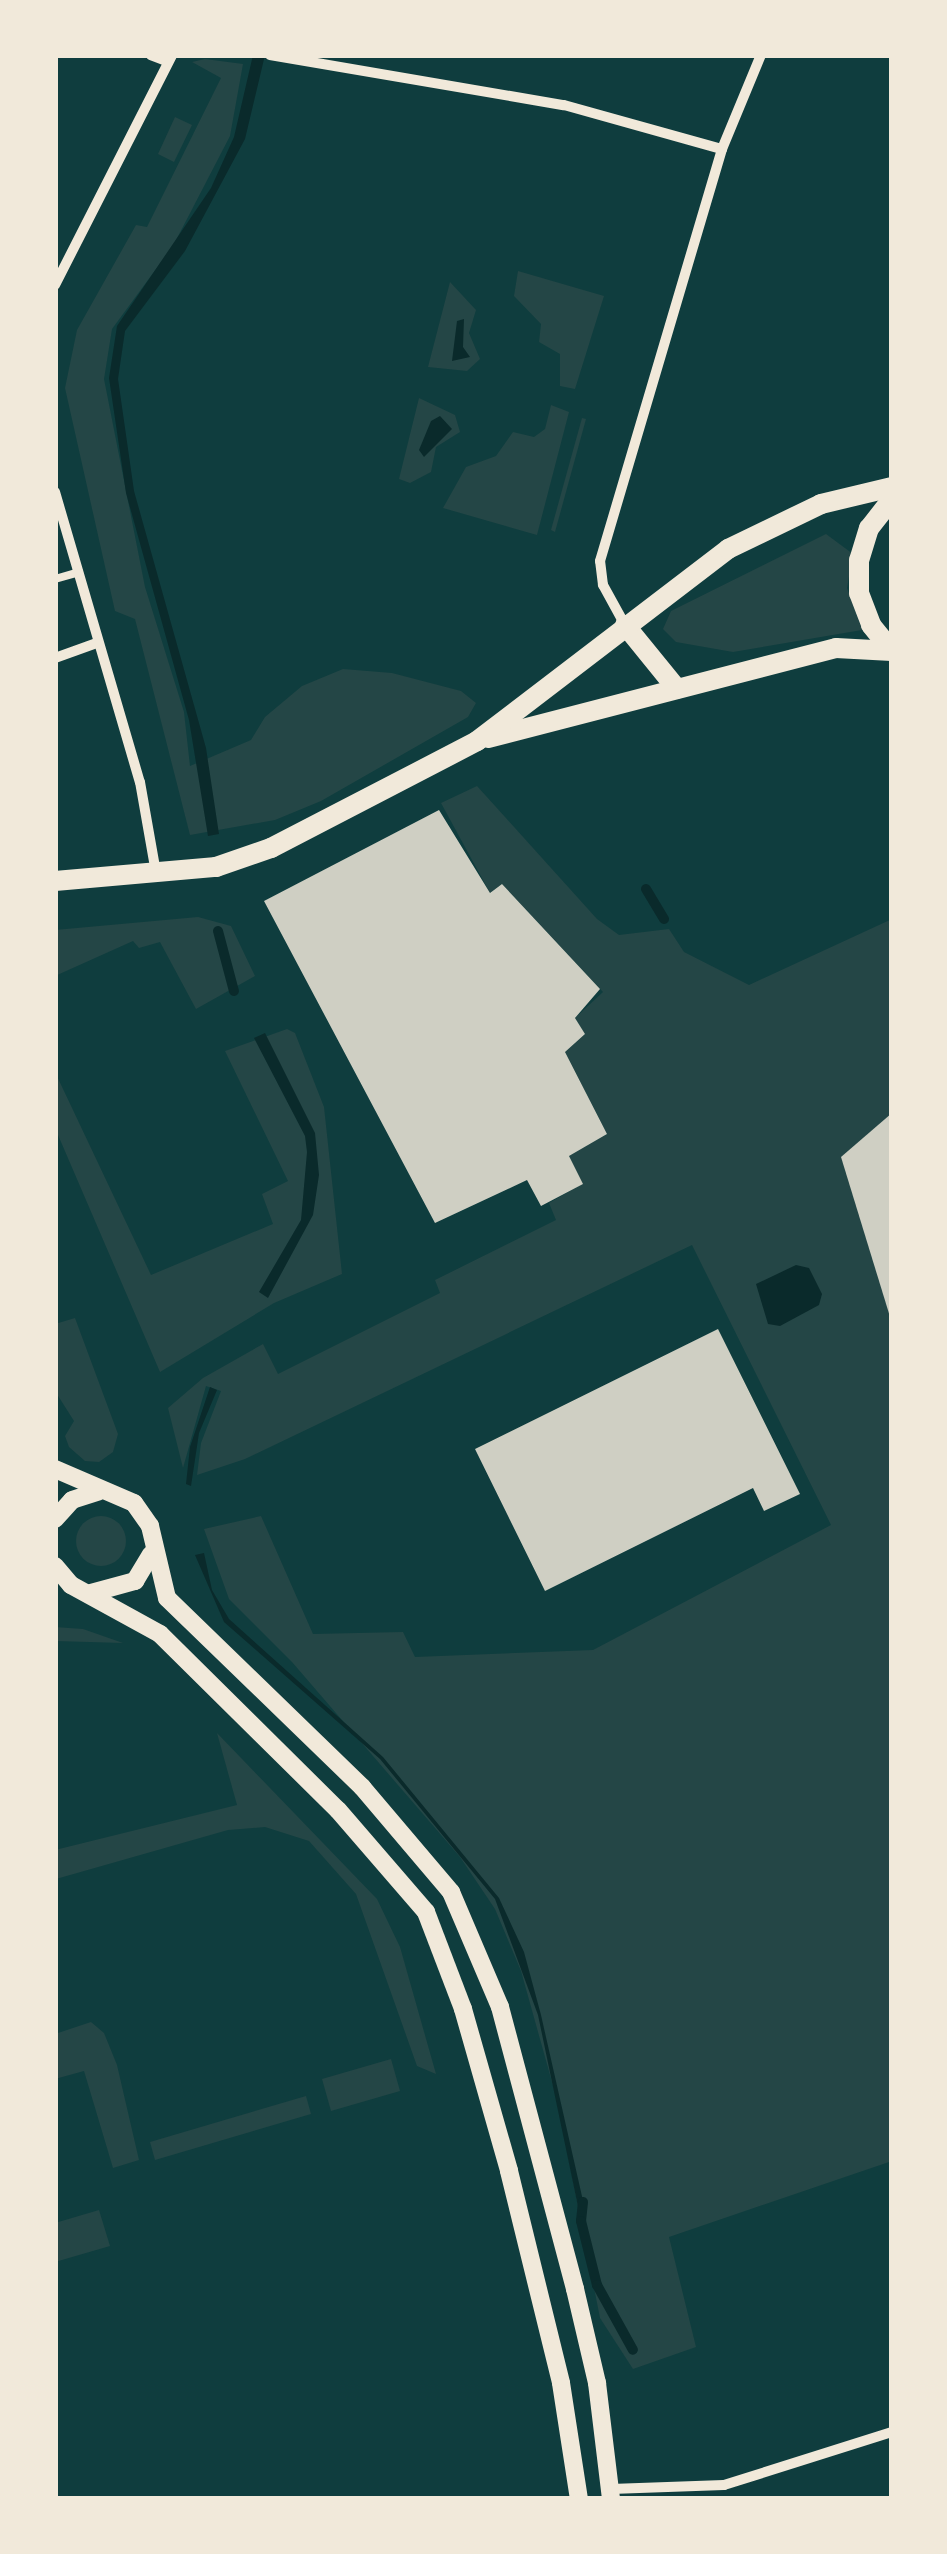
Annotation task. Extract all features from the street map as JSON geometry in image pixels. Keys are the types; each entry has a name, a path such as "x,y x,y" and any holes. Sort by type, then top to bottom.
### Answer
{"main road":[{"path":"55,881 156,873 254,856 476,741 728,549 821,504 892,487"},
{"path":"892,498 869,528 858,560 865,609 892,651"},
{"path":"626,625 677,689"},
{"path":"476,741 836,648 892,651"}],"street":[{"path":"55,285 170,59 150,55"},
{"path":"270,55 564,104 722,149"},
{"path":"626,625 603,584 600,561 722,149 761,55"},
{"path":"56,497 140,782 156,873"},
{"path":"55,658 97,644"},
{"path":"55,1470 100,1491 125,1497 142,1512 151,1554 167,1598 362,1788 452,1892 480,1950 593,2364 611,2494 724,2486 892,2432"},
{"path":"55,1519 72,1500 100,1491"},
{"path":"84,1592 121,1590 151,1554"},
{"path":"57,1573 84,1592 133,1615 188,1660 338,1810 426,1912 463,2009 509,2171 561,2383 579,2499"},
{"path":"724,2486 734,2499"}],"lane":[{"path":"55,579 79,572"}],"shaded area":[{"path":"253,55 265,55 245,139 185,251 125,331 118,379 134,491 206,748 219,834 208,836 189,720 126,493 109,378 117,326 211,188 234,137"},
{"path":"205,59 243,64 230,136 173,246 112,329 104,379 145,587 184,712 190,766 251,740 265,717 302,686 343,669 392,673 461,691 476,703 468,717 321,801 275,820 190,835 135,619 115,611 65,388 77,330 136,225 147,227 221,78 192,62"},
{"path":"175,117 192,125 174,162 158,154"},
{"path":"518,271 604,296 575,389 560,386 560,354 539,342 541,324 514,296"},
{"path":"450,282 476,310 469,333 480,359 467,371 428,367"},
{"path":"464,319 463,347 470,357 452,361 457,321"},
{"path":"419,398 455,415 460,432 436,447 431,472 410,483 399,479"},
{"path":"551,405 569,412 537,535 443,508 466,467 496,456 513,432 534,437 545,429"},
{"path":"440,416 452,429 424,457 419,450 431,421"},
{"path":"582,418 586,419 555,532 551,530"},
{"path":"826,534 853,554 847,588 862,630 733,652 676,642 663,629 671,611"},
{"path":"477,786 597,919 619,935 669,929 684,952 749,985 892,919 892,2161 669,2237 696,2347 633,2369 600,2318 557,2100 521,1971 495,1909 460,1857 292,1662 229,1599 204,1529 261,1516 313,1634 403,1632 415,1657 593,1650 831,1525 692,1245 245,1459 197,1475 201,1443 221,1391 206,1386 183,1468 168,1408 203,1378 263,1344 278,1374 440,1293 435,1280 556,1220 549,1203 582,1184 569,1156 607,1134 565,1052 585,1034 575,1018 603,992 502,884 490,893 441,803"},
{"path":"198,917 231,926 255,976 196,1009 160,942 139,948 133,941 55,976 55,930"},
{"path":"287,1029 295,1033 324,1107 342,1274 274,1303 160,1372 55,1128 55,1072 151,1275 273,1224 262,1194 288,1181 225,1051"},
{"path":"265,1033 315,1133 319,1175 313,1215 268,1298 259,1292 301,1220 307,1152 305,1136 254,1038"},
{"path":"796,1265 809,1268 822,1294 819,1305 780,1326 768,1324 756,1284"},
{"path":"75,1318 118,1434 113,1452 99,1462 85,1461 69,1447 65,1436 74,1421 55,1391 55,1324"},
{"path":"210,1387 217,1390 199,1433 191,1486 186,1484 190,1447"},
{"path":"101,1516 118,1524 126,1541 118,1558 101,1566 84,1558 76,1541 84,1524"},
{"path":"204,1553 212,1590 229,1619 383,1757 499,1898 524,1952 586,2214 580,2216 538,2015 495,1899 380,1759 224,1622 195,1555"},
{"path":"55,1627 83,1629 123,1643 55,1641"},
{"path":"217,1733 377,1899 400,1947 436,2074 417,2066 356,1894 309,1841 265,1827 228,1830 56,1879 55,1850 237,1805"},
{"path":"91,2022 104,2033 117,2065 139,2160 113,2168 84,2071 55,2079 55,2034"},
{"path":"391,2059 400,2091 331,2111 322,2079"},
{"path":"306,2096 311,2114 155,2160 150,2142"},
{"path":"99,2210 110,2246 55,2262 55,2223"}],"building":[{"path":"439,810 490,893 502,884 600,989 575,1018 585,1034 565,1052 607,1134 569,1156 583,1184 541,1206 527,1180 435,1223 264,901"},
{"path":"892,1113 892,1320 891,1320 841,1157"},
{"path":"718,1329 800,1494 764,1511 753,1488 545,1591 475,1449"}],"waterway":[{"path":"646,889 664,919"},
{"path":"218,931 234,991"},
{"path":"583,2202 581,2221 597,2285 633,2350"}]}
